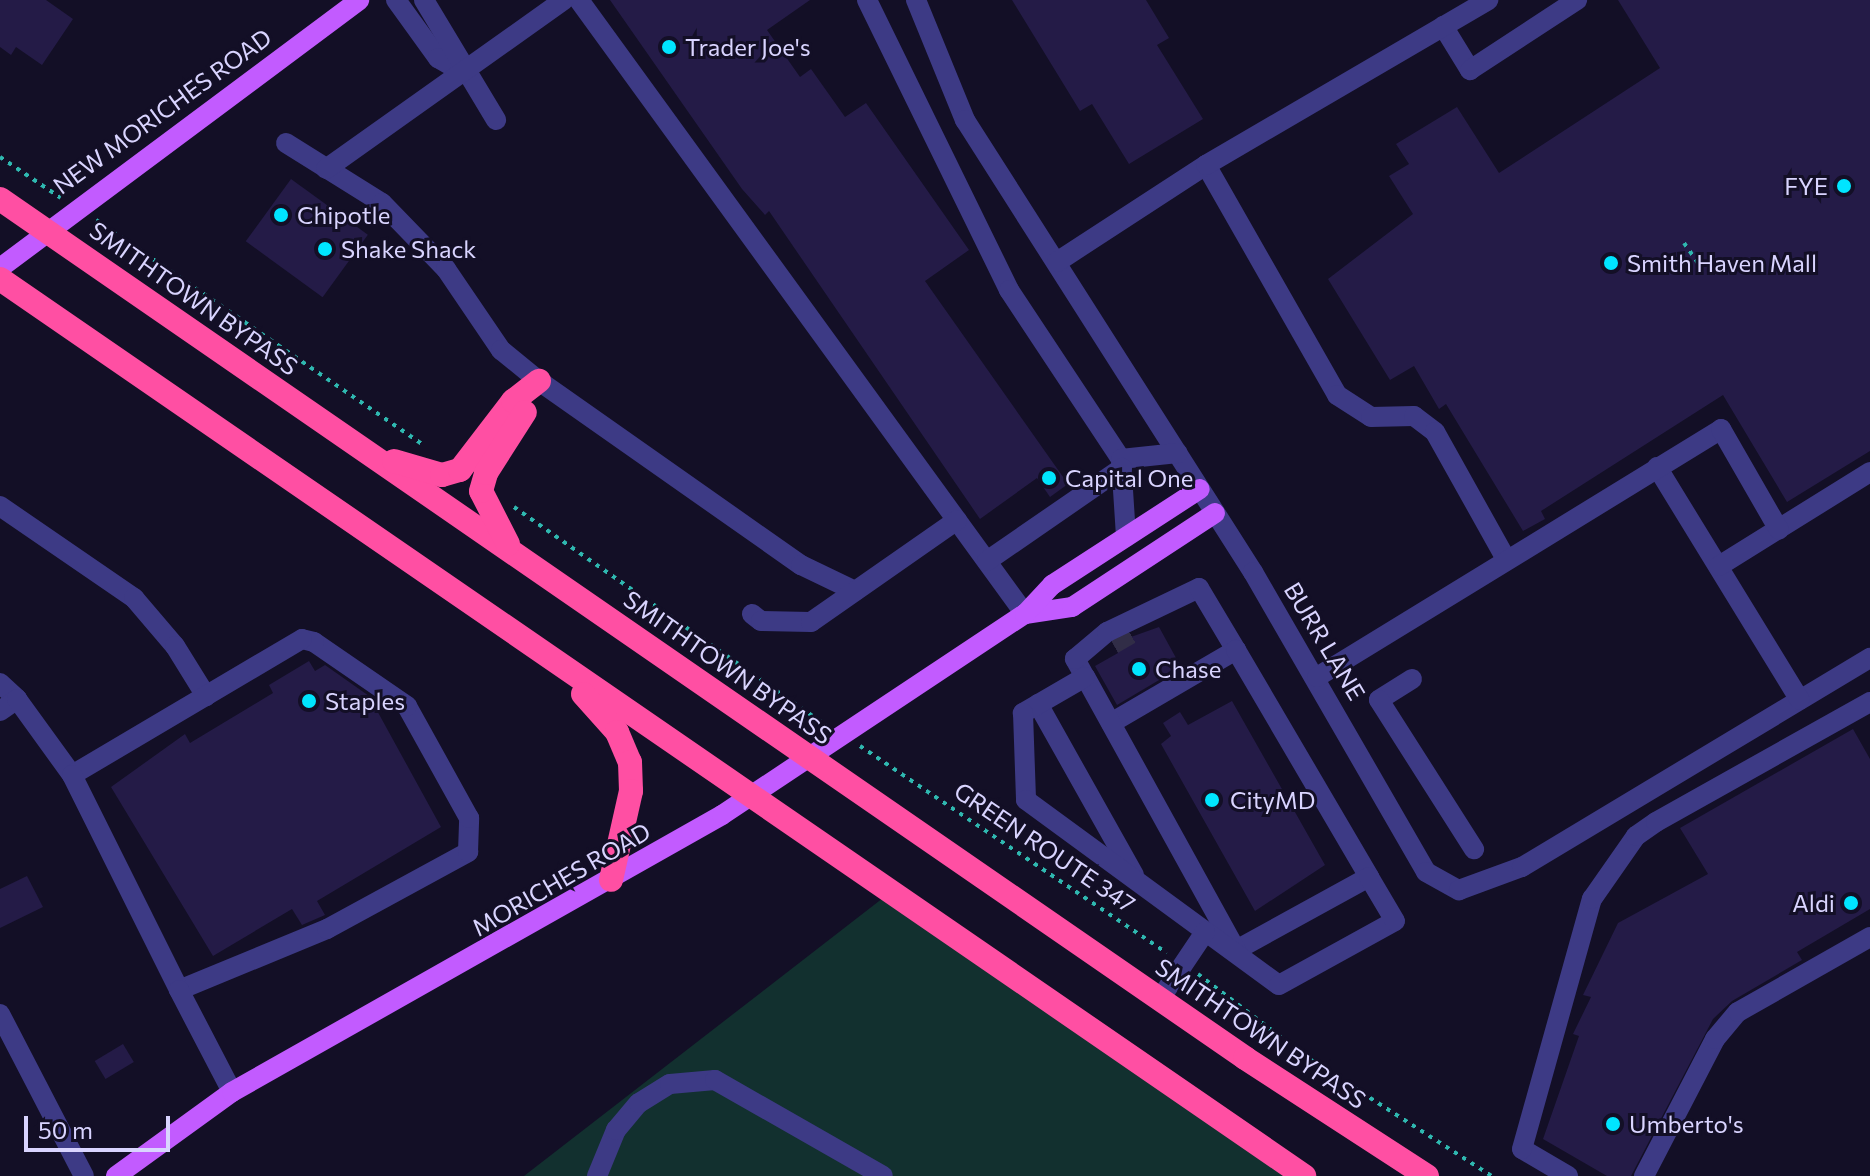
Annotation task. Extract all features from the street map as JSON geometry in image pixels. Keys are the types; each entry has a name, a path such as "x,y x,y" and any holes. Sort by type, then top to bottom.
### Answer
{"highway":[{"name":"SMITHTOWN BYPASS","path":"0,199 1160,999 1427,1176"},
{"path":"0,279 1304,1176"},
{"path":"369,452 454,473 478,453 513,401 539,381"},
{"path":"513,553 481,491 539,381"},
{"path":"538,651 610,722 627,751 631,791 611,880"}],"main road":[{"name":"NEW MORICHES ROAD","path":"0,268 45,229 359,0"},
{"name":"MORICHES ROAD","path":"116,1176 232,1092 611,880 750,796 1025,614 1052,585 1200,489"},
{"name":"MORICHES ROAD","path":"1025,614 1072,607 1215,513"}],"street":[{"path":"396,0 438,58 462,72"},
{"path":"424,0 455,47 462,72 496,120"},
{"path":"326,169 564,0"},
{"path":"579,0 1025,614"},
{"path":"867,0 1009,290 1122,464 1126,537"},
{"name":"BURR LANE","path":"916,0 965,120 1317,677 1426,872 1459,890 1522,867 1870,658"},
{"path":"1057,262 1206,165 1488,0"},
{"path":"1443,26 1470,70 1577,0"},
{"path":"286,143 382,203 446,269 501,350 539,381 754,534 855,591"},
{"path":"1206,165 1337,395 1371,417 1414,416 1435,432 1506,559"},
{"path":"1317,677 1721,429 1779,530"},
{"path":"987,561 1122,464 1178,453"},
{"path":"1657,467 1800,700"},
{"path":"1719,566 1870,472"},
{"path":"0,506 134,598 175,646 206,696"},
{"path":"752,614 761,621 811,622 957,520"},
{"path":"1085,677 1023,713 1026,800 1205,932 1236,950 1279,985 1395,921 1199,588 1155,613 1107,632 1089,651"},
{"path":"1132,633 1155,613"},
{"path":"72,775 302,639 314,642 407,706 469,818 472,836 468,852 327,929 179,990"},
{"path":"1113,644 1075,659 1236,950"},
{"path":"1111,723 1236,650"},
{"path":"1412,679 1379,700 1474,849"},
{"path":"0,683 8,705 72,775 232,1092"},
{"path":"1568,1176 1522,1149 1592,899 1636,836 1870,702"},
{"path":"1038,704 1137,882"},
{"path":"1236,950 1369,877"},
{"path":"1160,999 1205,932"},
{"path":"1644,1176 1715,1039 1738,1012 1870,937"},
{"path":"0,1014 84,1176"},
{"path":"597,1176 616,1130 639,1103 670,1084 715,1080 883,1176"}],"path":[{"path":"0,157 35,181"},
{"path":"129,241 435,453"},
{"path":"1684,243 1701,267"},
{"path":"507,502 803,712"},
{"name":"GREEN ROUTE 347","path":"902,771 1167,953"},
{"path":"1198,974 1311,1060 1492,1176"}],"green space":[{"path":"883,898 1317,1176 524,1176"}],"building":[{"path":"0,0 46,0 73,19 42,65 16,47 11,55 0,47"},
{"path":"610,0 810,0 767,30 800,77 811,69 845,117 866,103 969,250 925,281 1068,484 1050,497 1037,478 980,519 769,211 765,215 742,189"},
{"path":"1012,0 1146,0 1169,38 1157,45 1203,119 1129,164 1092,104 1080,111"},
{"name":"Smith Haven Mall","path":"1618,0 1870,0 1870,451 1787,502 1723,395 1541,511 1545,519 1523,531 1446,404 1439,409 1414,366 1390,380 1328,279 1413,214 1389,176 1409,164 1396,144 1457,107 1499,173 1660,68"},
{"path":"291,179 368,235 323,297 246,241"},
{"name":"Chase","path":"1159,627 1181,667 1117,705 1095,666 1118,653 1114,643"},
{"path":"309,661 315,671 325,665 369,696 441,827 317,901 325,915 302,925 292,909 213,956 111,787 185,734 190,743 273,693 269,685"},
{"path":"1232,701 1325,865 1255,911 1161,744 1171,736 1163,723 1180,712 1188,725"},
{"path":"1853,729 1870,759 1870,909 1797,952 1802,960 1732,1001 1713,1019 1631,1176 1607,1176 1543,1139 1579,1036 1573,1034 1591,997 1583,995 1618,923 1708,874 1680,828"},
{"path":"27,876 43,907 0,928 0,889"},
{"path":"123,1044 134,1062 106,1079 95,1061"}],"tunnel":[{"path":"1113,644 1132,633"}],"place":[{"name":"Trader Joe's","path":"669,47"},
{"name":"FYE","path":"1844,186"},
{"name":"Chipotle","path":"281,215"},
{"name":"Shake Shack","path":"325,249"},
{"name":"Smith Haven Mall","path":"1611,263"},
{"name":"Capital One","path":"1049,478"},
{"name":"Chase","path":"1139,669"},
{"name":"Staples","path":"309,701"},
{"name":"CityMD","path":"1212,800"},
{"name":"Aldi","path":"1851,903"},
{"name":"Umberto's","path":"1613,1124"}]}
